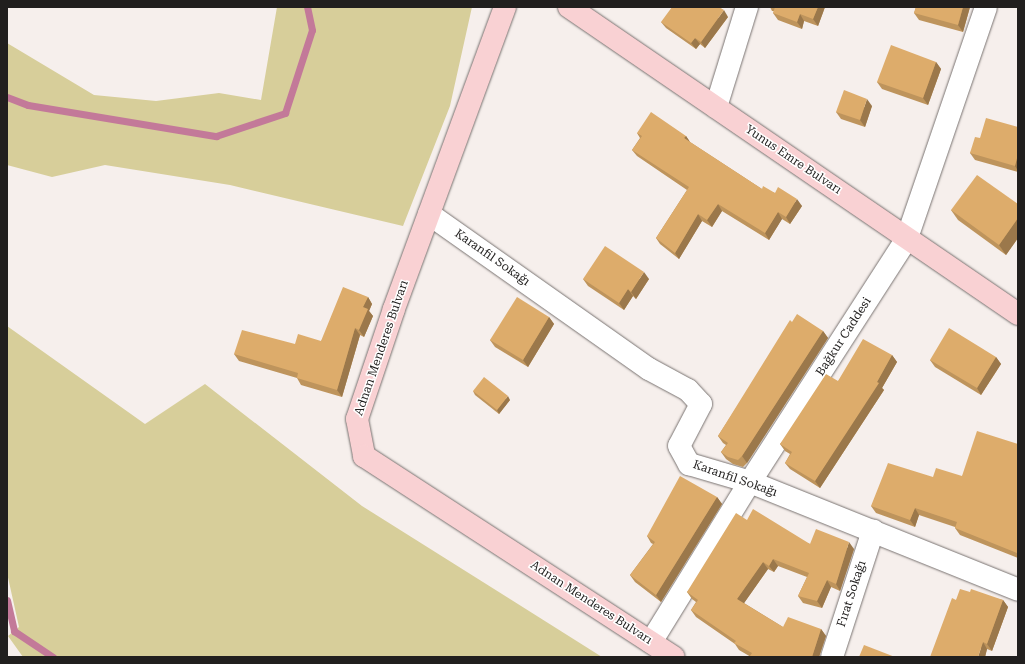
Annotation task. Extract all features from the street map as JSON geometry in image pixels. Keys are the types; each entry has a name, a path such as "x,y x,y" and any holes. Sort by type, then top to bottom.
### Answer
{"street":[{"name":"Adnan Menderes Bulvarı","path":"505,7 429,214 357,419 364,456 674,657"},
{"name":"Yunus Emre Bulvarı","path":"569,7 1018,314"},
{"path":"716,107 747,7"},
{"name":"Bağkur Caddesi","path":"651,642 750,482 907,238 986,7"},
{"name":"Karanfil Sokağı","path":"429,214 649,369 688,390 701,404 679,446 689,464 750,482 1018,590"},
{"name":"Fırat Sokağı","path":"832,657 872,532"}],"shaded area":[{"path":"277,7 472,7 450,106 403,226 230,185 105,165 52,177 7,165 7,43 94,95 156,101 219,93 261,100"},
{"path":"7,326 145,424 205,384 362,506 602,657 23,657 8,636 19,627 7,573"}],"building":[{"path":"672,7 719,7 724,10 701,42 695,38 691,43 661,22"},
{"path":"775,7 818,7 813,19 800,14 797,22 773,13"},
{"path":"916,7 963,7 958,25 914,13"},
{"path":"891,45 936,62 923,98 877,82"},
{"path":"844,90 867,99 860,120 836,112"},
{"path":"651,112 686,136 684,138 762,189 763,186 775,193 778,187 797,199 786,217 778,212 765,233 718,204 707,220 698,214 675,253 656,238 689,187 632,150 642,136 637,133"},
{"path":"986,118 1018,127 1018,154 1015,166 970,153 975,137 980,138"},
{"path":"977,175 1018,204 1018,218 999,245 951,210"},
{"path":"605,246 644,272 631,292 628,289 619,303 583,279"},
{"path":"343,287 368,297 363,307 368,309 359,330 355,328 337,390 297,378 298,373 234,354 242,330 295,344 298,334 321,341"},
{"path":"517,297 549,317 523,360 490,340"},
{"path":"797,314 823,331 742,456 738,460 728,457 721,452 728,443 718,436 790,320 792,322"},
{"path":"949,328 996,357 977,388 930,360"},
{"path":"863,339 892,355 877,382 879,383 815,481 785,463 792,452 780,444 826,374 838,381"},
{"path":"484,377 508,396 497,410 473,391"},
{"path":"977,431 1018,444 1017,553 955,528 957,522 915,508 910,520 871,506 888,463 933,477 936,468 962,476"},
{"path":"680,476 717,497 656,595 630,575 655,542 647,536"},
{"path":"753,509 810,544 816,529 849,542 836,584 827,580 817,601 798,596 809,573 773,559 769,566 763,562 737,599 783,627 788,617 821,629 812,657 752,657 750,656 752,653 734,643 736,641 691,610 698,600 687,592 736,513 747,520"},
{"path":"960,589 970,592 971,589 1003,600 987,644 983,642 978,657 930,657 952,598 956,600"},
{"path":"864,645 895,657 859,657"}],"waterway":[{"path":"7,97 28,105 216,136 285,113 312,30 307,7"},
{"path":"7,600 14,631 53,657"}]}
